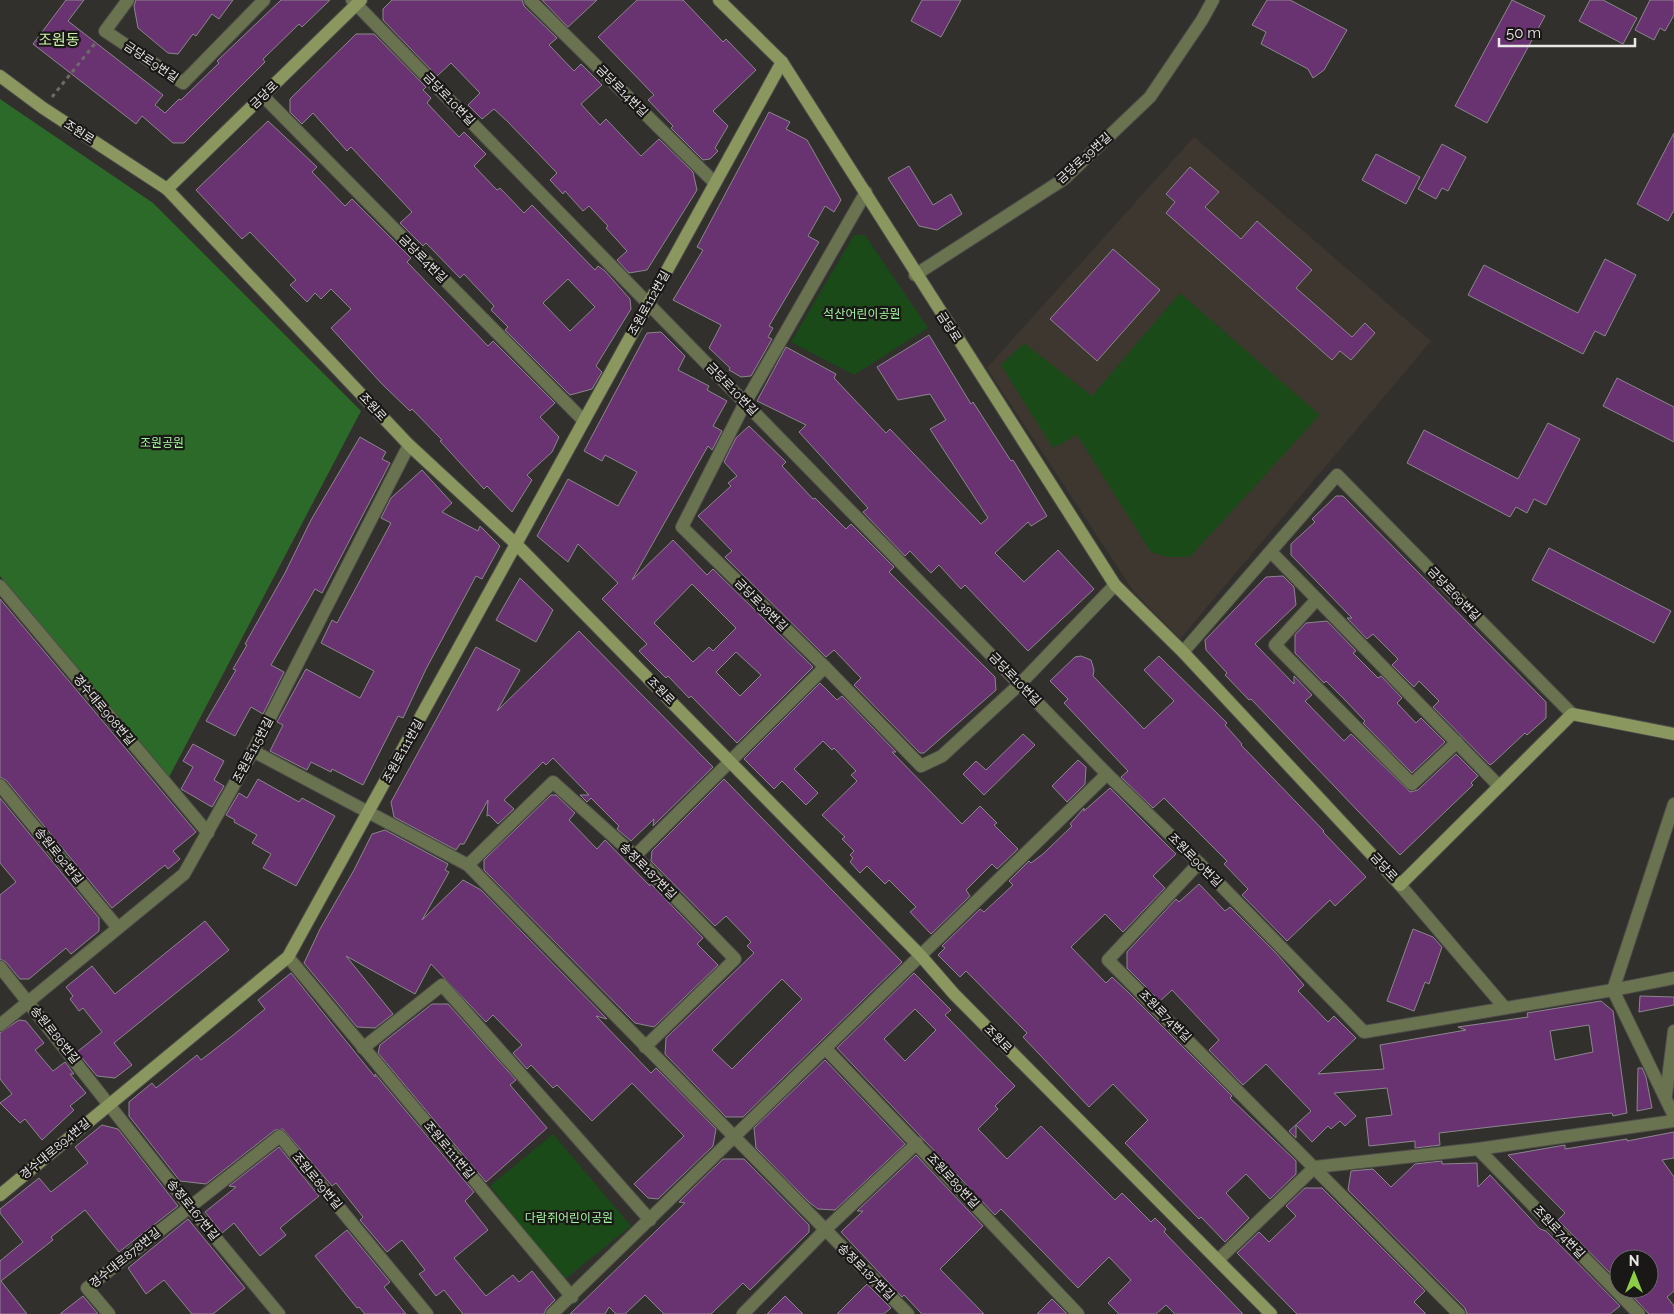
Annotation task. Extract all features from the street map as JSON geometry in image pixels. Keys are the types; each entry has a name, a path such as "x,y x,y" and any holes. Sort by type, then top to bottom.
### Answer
{"street":[{"path":"105,31 128,0"},
{"name":"금당로9번길","path":"105,31 183,83 264,0"},
{"name":"금당로14번길","path":"530,0 715,183"},
{"name":"금당로","path":"719,0 782,62 1115,585 1183,652 1400,884 1505,1008"},
{"name":"금당로39번길","path":"916,275 1064,179 1150,97 1202,20 1213,0"},
{"name":"금당로","path":"168,189 356,1"},
{"name":"금당로10번길","path":"356,1 648,304 1107,774"},
{"name":"조원로112번길","path":"516,544 782,62"},
{"name":"조원로","path":"0,76 43,108 168,189 409,445 516,544 921,956 954,994 1271,1314"},
{"name":"금당로4번길","path":"263,96 584,421"},
{"name":"금당로38번길","path":"866,192 745,403 682,527 825,668 920,766 942,756 1020,684 1115,585"},
{"name":"조원로115번길","path":"28,1001 184,874 253,751 409,445"},
{"name":"금당로69번길","path":"1270,552 1337,475 1572,714"},
{"name":"조원로111번길","path":"109,1103 288,957 516,544"},
{"path":"1183,652 1270,552 1500,786"},
{"name":"경수대로908번길","path":"0,586 208,833"},
{"path":"1317,599 1275,645 1412,784 1457,742"},
{"path":"635,856 825,668"},
{"path":"1400,884 1572,714 1674,734"},
{"name":"송정로187번길","path":"253,751 368,814 468,865 908,1314"},
{"path":"552,1314 572,1297 1107,774"},
{"name":"조원로90번길","path":"1107,774 1199,863 1364,1032 1505,1008"},
{"name":"송정로187번길","path":"468,865 553,782 635,856 735,959 645,1047"},
{"name":"송원로92번길","path":"0,785 118,928"},
{"path":"1674,804 1613,990 1666,1095 1674,1116"},
{"name":"조원로74번길","path":"1199,863 1108,960 1459,1314"},
{"name":"조원로111번길","path":"288,957 572,1297"},
{"name":"송원로86번길","path":"0,967 109,1103"},
{"path":"1505,1008 1674,978"},
{"path":"363,1048 442,985 650,1220"},
{"path":"0,1025 28,1001"},
{"path":"1666,1095 1674,1031"},
{"name":"조원로89번길","path":"826,1049 1078,1314"},
{"name":"경수대로894번길","path":"0,1195 109,1103"},
{"name":"송정로167번길","path":"109,1103 189,1206 279,1314"},
{"path":"1218,1260 1315,1167 1478,1149 1674,1121"},
{"name":"조원로89번길","path":"189,1206 280,1136 427,1314"},
{"path":"744,1314 825,1230 917,1143"},
{"name":"조원로74번길","path":"1478,1149 1639,1314"},
{"name":"경수대로878번길","path":"109,1314 87,1288 189,1206"}],"path":[{"path":"43,108 105,31"}],"shaded area":[{"path":"1194,137 1431,341 1180,639 1134,592 987,368"}],"green space":[{"name":"조원공원","path":"0,99 153,203 361,411 167,781 0,576"},
{"name":"석산어린이공원","path":"854,235 865,235 928,328 854,375 791,342"},
{"path":"1180,293 1320,415 1190,557 1168,557 1151,552 1077,435 1053,448 1001,365 1024,343 1092,396"},
{"name":"다람쥐어린이공원","path":"553,1134 631,1226 564,1280 490,1186"}],"building":[{"path":"66,0 84,0 68,21 163,95 155,105 165,113 219,63 217,61 281,0 330,0 302,27 299,24 263,59 265,62 184,143 173,143 142,116 136,124 33,44"},
{"path":"136,0 233,0 219,19 212,14 196,36 193,34 178,54 168,53 138,28 134,6"},
{"path":"392,0 522,0 524,6 557,38 549,45 574,71 581,64 602,85 581,104 600,125 606,119 641,156 659,139 693,172 697,190 647,270 629,273 617,260 627,251 606,228 608,226 589,206 583,211 565,191 563,194 550,180 557,173 494,109 482,119 468,105 480,93 451,63 437,76 383,20 383,9"},
{"path":"542,0 597,0 568,27"},
{"path":"637,0 683,0 723,42 726,39 756,70 713,111 728,126 715,148 718,151 710,159 703,160 671,128 673,126 648,100 654,95 598,37"},
{"path":"922,0 961,0 941,37 911,21"},
{"path":"1267,0 1290,0 1347,30 1324,70 1313,78 1308,69 1261,44 1266,32 1252,25"},
{"path":"1512,0 1545,16 1487,123 1455,106"},
{"path":"1590,0 1603,0 1637,18 1623,44 1579,21"},
{"path":"1650,0 1674,0 1674,15 1665,31 1660,28 1654,40 1635,30"},
{"path":"356,34 374,34 426,87 423,90 431,98 427,103 459,137 464,132 486,154 474,166 497,190 500,188 524,213 532,205 595,270 598,266 605,271 630,299 631,309 596,366 602,372 592,389 570,395 505,330 508,327 491,310 494,306 464,274 460,278 426,243 423,246 400,223 412,212 351,147 347,151 313,113 302,124 290,112 290,99","holes":["568,279 595,307 570,331 543,303"]},
{"path":"769,112 790,122 786,129 807,140 841,200 834,212 825,206 808,236 819,242 769,326 773,328 768,337 772,339 751,376 741,377 729,370 730,368 709,348 721,325 673,300 703,250 697,247"},
{"path":"268,121 317,167 312,172 345,206 352,199 411,258 407,262 488,346 493,341 555,403 540,417 559,437 552,452 527,475 532,480 512,512 487,486 484,489 440,441 442,440 412,409 410,411 382,384 331,328 351,309 331,289 321,299 315,293 307,302 290,285 296,280 250,232 242,239 196,190"},
{"path":"1674,133 1674,210 1668,221 1637,204"},
{"path":"1442,144 1466,157 1448,191 1442,188 1436,199 1418,189"},
{"path":"1376,154 1420,177 1406,204 1362,180"},
{"path":"909,166 933,205 951,194 962,214 937,230 919,226 888,178"},
{"path":"1190,167 1219,192 1205,207 1241,239 1257,221 1312,270 1296,288 1352,337 1365,323 1375,333 1351,360 1340,351 1332,360 1166,213 1175,202 1166,194"},
{"path":"1113,249 1160,290 1097,361 1050,319"},
{"path":"1605,259 1636,275 1605,336 1595,331 1583,354 1468,295 1484,265 1578,313"},
{"path":"661,332 685,356 678,370 709,386 707,390 727,401 713,426 722,431 712,450 708,446 632,580 673,540 707,575 713,569 813,667 737,743 691,696 689,698 668,676 666,678 639,651 647,644 602,599 618,583 578,544 568,562 537,536 568,479 618,506 637,472 605,455 602,461 584,451 647,333","holes":["692,584 736,628 713,651 709,647 693,662 654,623","736,652 761,675 740,696 716,672"]},
{"path":"929,335 971,404 973,402 1011,461 1013,460 1047,516 1031,526 1028,522 995,553 1024,582 1058,550 1094,589 1028,651 965,585 961,589 939,565 931,573 910,551 905,556 863,512 868,508 799,432 806,425 757,401 786,347 836,374 834,378 886,433 890,429 981,524 988,518 930,429 946,420 930,394 898,400 877,367"},
{"path":"1617,378 1674,407 1674,442 1603,406"},
{"path":"1548,423 1580,439 1546,505 1534,499 1527,513 1516,507 1510,517 1407,463 1424,430 1518,479"},
{"path":"749,426 786,462 782,466 813,499 815,498 846,529 851,524 894,567 889,572 995,677 996,690 924,753 920,753 854,685 861,678 834,650 826,657 725,557 732,551 698,516 731,486 728,483 737,476 724,462 736,438"},
{"path":"360,437 386,452 382,459 390,463 322,593 315,589 271,665 284,672 263,714 251,707 235,736 206,721 236,670 233,669 247,645 245,644 285,573 311,520"},
{"path":"422,470 452,503 442,512 478,531 480,526 500,546 482,579 476,576 426,669 403,718 398,716 363,785 332,769 331,772 311,762 307,770 270,751 283,725 277,722 306,669 360,698 374,671 321,643 332,620 337,623 391,523 381,518 391,498"},
{"path":"1336,496 1343,496 1546,702 1546,718 1527,735 1525,733 1490,765 1433,707 1439,701 1419,681 1414,687 1392,665 1398,659 1373,634 1367,639 1347,618 1352,618 1291,555 1291,544 1315,522 1312,519"},
{"path":"1549,548 1671,611 1654,643 1532,580"},
{"path":"1283,576 1294,587 1296,605 1255,644 1294,684 1294,676 1312,695 1305,701 1344,741 1351,734 1410,792 1418,790 1456,754 1478,776 1471,783 1473,785 1400,855 1251,699 1249,700 1225,675 1227,673 1206,650 1205,640 1266,577"},
{"path":"520,578 553,610 536,642 496,620"},
{"path":"0,599 196,832 173,851 180,859 168,869 165,865 112,908 6,780 0,777"},
{"path":"1327,621 1356,651 1353,653 1378,678 1381,676 1402,698 1397,703 1416,723 1421,718 1445,742 1412,773 1363,723 1365,721 1343,698 1326,681 1324,683 1295,653 1295,635 1306,623"},
{"path":"579,631 713,767 653,826 654,819 631,841 617,829 619,826 591,798 587,802 580,795 589,795 553,758 546,765 543,762 504,800 514,809 498,824 489,815 487,816 488,800 464,844 460,844 456,850 394,817 391,802 476,647 520,670 497,711"},
{"path":"1081,656 1091,660 1094,670 1093,676 1144,729 1174,701 1144,670 1159,656 1227,723 1225,725 1241,745 1366,877 1335,906 1330,900 1287,941 1242,895 1248,889 1224,864 1227,861 1164,798 1153,808 1121,777 1128,771 1064,703 1068,699 1050,681 1075,657"},
{"path":"820,683 837,700 842,696 896,752 892,752 962,824 980,806 997,823 994,825 1018,849 997,869 992,864 966,890 970,896 931,934 910,912 916,907 889,880 885,884 867,866 860,873 850,862 853,858 850,855 854,851 842,839 845,837 822,815 857,781 851,775 856,771 834,748 832,750 823,741 794,769 818,793 806,805 782,781 774,789 744,759"},
{"path":"1023,734 1035,745 984,795 963,774 976,761 986,770"},
{"path":"193,744 224,761 214,780 224,786 212,807 181,789 193,767 183,761"},
{"path":"1078,760 1086,767 1085,784 1067,802 1052,786"},
{"path":"258,779 299,802 302,798 335,816 296,886 263,868 271,854 252,843 257,835 234,822 235,820 226,815 239,793 247,798"},
{"path":"724,779 902,962 743,1117 726,1117 665,1054 666,1038 754,953 747,946 751,942 726,916 715,926 651,861 652,851","holes":["782,979 802,999 732,1069 712,1050"]},
{"path":"1110,788 1176,854 1153,876 1165,888 1123,932 1105,914 1071,947 1106,983 1112,977 1128,992 1232,1096 1230,1098 1296,1161 1296,1174 1270,1199 1246,1174 1226,1193 1249,1218 1225,1242 1201,1217 1199,1219 1125,1143 1148,1120 1113,1084 1089,1107 1023,1037 1027,1033 966,971 960,977 938,955 945,948 942,946 980,909 984,912 1013,885 1009,881 1029,861 1031,863 1043,854 1072,826 1070,824 1084,808 1084,811"},
{"path":"551,795 556,795 575,813 569,820 597,849 605,840 650,886 650,883 703,938 697,944 718,965 654,1027 635,1023 484,870 484,860"},
{"path":"0,798 99,918 99,931 71,954 66,948 29,979 20,979 6,962 0,959 0,895 16,882 0,863"},
{"path":"385,830 448,864 445,870 449,872 422,920 463,880 481,890 607,1019 596,1016 651,1073 656,1068 716,1129 713,1146 658,1199 648,1198 634,1184 684,1136 632,1083 592,1121 557,1085 553,1088 531,1065 527,1069 513,1053 522,1045 493,1015 486,1022 431,964 415,994 346,956 393,1014 375,1028 357,1027 304,963 320,929 372,834"},
{"path":"1199,884 1225,911 1230,907 1275,952 1304,985 1298,991 1328,1022 1334,1016 1356,1038 1318,1074 1384,1069 1380,1045 1466,1030 1458,1027 1528,1017 1527,1013 1601,1001 1613,1011 1627,1113 1613,1116 1612,1113 1439,1133 1440,1145 1415,1148 1415,1141 1369,1146 1366,1118 1392,1115 1387,1088 1334,1093 1356,1116 1345,1126 1340,1121 1331,1129 1328,1126 1312,1142 1296,1125 1296,1138 1289,1131 1311,1111 1266,1064 1243,1085 1209,1050 1219,1040 1172,990 1160,1001 1127,968 1127,952 1176,899 1179,902","holes":["1589,1025 1593,1052 1555,1060 1550,1031"]},
{"path":"205,921 229,950 114,1043 132,1065 115,1078 97,1076 77,1052 102,1032 83,1008 79,1011 70,999 73,996 66,987 92,966 115,994"},
{"path":"1413,929 1433,937 1442,947 1429,984 1425,982 1414,1011 1387,1001"},
{"path":"291,973 375,1077 375,1074 474,1192 465,1201 488,1230 454,1258 486,1296 513,1275 519,1282 532,1271 555,1300 546,1309 544,1314 463,1314 444,1290 436,1296 419,1274 425,1270 402,1240 387,1252 360,1220 363,1217 336,1183 332,1186 283,1129 275,1130 206,1184 180,1181 129,1116 129,1102 152,1083 156,1088 197,1055 201,1060 232,1036 265,1009 258,1000"},
{"path":"914,973 951,1010 945,1015 1015,1086 995,1106 998,1109 978,1129 1007,1159 1041,1126 1115,1200 1122,1193 1151,1222 1155,1218 1166,1229 1164,1232 1243,1314 1175,1314 1166,1305 1156,1314 1119,1314 1108,1303 1131,1280 1109,1257 1078,1288 1001,1209 995,1215 837,1048","holes":["915,1009 936,1030 905,1061 884,1039"]},
{"path":"1640,996 1674,997 1674,1005 1639,1012"},
{"path":"432,1004 448,1004 516,1080 510,1085 547,1128 486,1182 378,1053 380,1045"},
{"path":"19,1020 26,1021 44,1043 35,1050 53,1071 65,1062 74,1074 70,1074 86,1093 70,1106 74,1110 42,1140 25,1119 20,1123 0,1103 12,1094 0,1079 0,1033"},
{"path":"825,1060 905,1144 835,1210 818,1209 809,1202 756,1148 754,1128"},
{"path":"1638,1068 1642,1068 1646,1077 1652,1108 1637,1111"},
{"path":"102,1125 118,1129 178,1206 119,1252 85,1210 51,1237 53,1240 1,1281 27,1314 0,1314 0,1261 23,1242 0,1213 0,1209 39,1178 51,1192 88,1163 75,1147"},
{"path":"1674,1132 1674,1158 1662,1160 1674,1177 1674,1291 1667,1297 1674,1306 1674,1314 1649,1314 1635,1299 1659,1299 1659,1249 1609,1249 1609,1272 1558,1220 1565,1213 1508,1155 1565,1145 1565,1149 1627,1139 1627,1141"},
{"path":"279,1147 319,1196 280,1228 286,1235 260,1256 234,1223 222,1233 205,1212 236,1187 229,1186"},
{"path":"916,1155 983,1226 940,1269 984,1314 922,1314 904,1295 902,1297 841,1232 863,1211 857,1211"},
{"path":"723,1159 744,1159 809,1225 809,1232 750,1290 743,1283 711,1314 664,1314 645,1295 625,1314 616,1314 609,1307 605,1314 570,1314 685,1203 679,1202"},
{"path":"1442,1161 1442,1164 1477,1163 1478,1187 1490,1175 1540,1229 1546,1231 1609,1295 1609,1299 1613,1299 1620,1306 1610,1314 1467,1314 1465,1308 1348,1190 1351,1171 1373,1169 1391,1187 1415,1164"},
{"path":"1305,1188 1322,1188 1425,1291 1414,1302 1426,1314 1297,1314 1237,1253 1259,1232 1269,1242 1296,1216 1286,1206"},
{"path":"188,1219 245,1288 213,1314 192,1314 164,1280 146,1294 128,1268"},
{"path":"347,1230 390,1282 384,1287 406,1314 365,1314 359,1307 357,1308 315,1256"},
{"path":"867,1284 891,1308 884,1314 837,1314"},
{"path":"83,1296 98,1314 60,1314"},
{"path":"785,1296 803,1314 767,1314"},
{"path":"1052,1299 1067,1314 1037,1314"}],"district":[{"name":"조원동","path":"59,40"}]}
